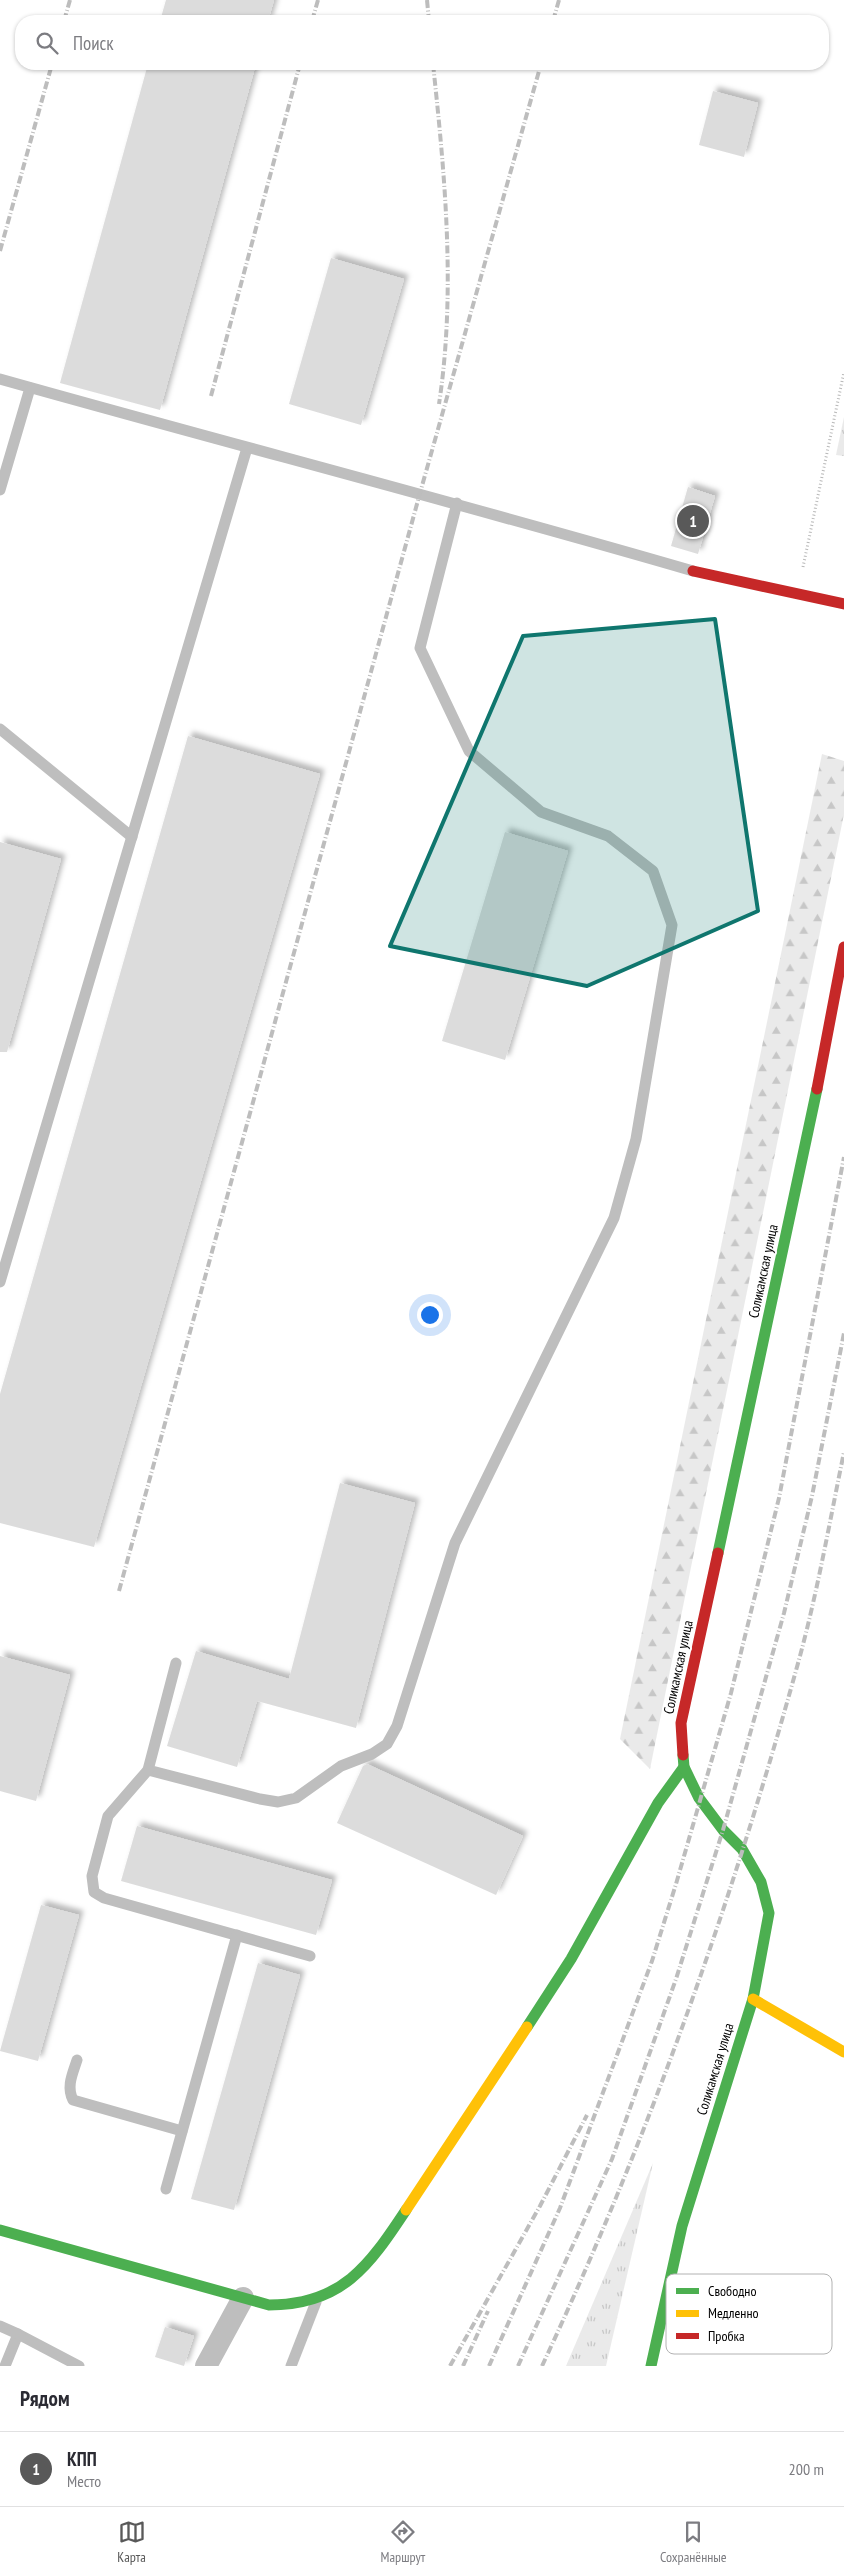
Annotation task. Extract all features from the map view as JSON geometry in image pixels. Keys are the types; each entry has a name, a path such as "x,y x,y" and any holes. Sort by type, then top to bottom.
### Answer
{"main road":[{"path":"693,571 844,604"},
{"name":"Соликамская улица","path":"671,2274 682,2226 752,1999 769,1913 761,1882 742,1849 723,1830 699,1798 684,1767 681,1723 827,1045 844,947"},
{"path":"0,2230 269,2305 293,2306 317,2300 347,2282 380,2249 571,1959 658,1803 684,1767"},
{"path":"752,1999 844,2052"},
{"name":"Соликамская улица","path":"651,2366 666,2298"}],"street":[{"path":"206,2366 243,2298"}],"lane":[{"path":"0,379 247,448 458,503 693,571"},
{"path":"0,490 30,388"},
{"path":"0,1282 6,1243 132,837 247,448"},
{"path":"148,1770 278,1802 296,1798 340,1766 372,1754 387,1744 397,1726 455,1543 614,1218 636,1139 672,925 653,871 608,836 541,812 469,751 420,648 458,503"},
{"path":"0,729 132,837"},
{"path":"176,1663 148,1770 108,1816 92,1876 94,1892 104,1898 310,1956"},
{"path":"166,2189 237,1935"},
{"path":"77,2060 69,2085 69,2092 73,2100 182,2132"},
{"path":"291,2366 317,2300"},
{"path":"0,2326 79,2366"},
{"path":"5,2366 18,2334"}],"path":[{"path":"798,594 844,372"}],"highlighted area":[{"path":"715,619 758,911 587,986 390,946 523,636"}],"green space":[{"path":"844,417 844,456 836,455"},
{"path":"822,754 844,761 844,814 650,1769 620,1739"},
{"path":"653,2163 606,2366 566,2366"}],"building":[{"path":"166,0 274,0 270,15 162,15"},
{"path":"146,70 254,70 160,410 60,383"},
{"path":"713,91 758,103 744,157 699,145"},
{"path":"331,258 404,279 361,425 289,404"},
{"path":"688,487 715,496 698,554 671,546"},
{"path":"188,736 320,774 94,1547 0,1523 0,1394"},
{"path":"505,832 568,851 505,1060 442,1041"},
{"path":"0,842 61,859 7,1052 0,1052"},
{"path":"340,1483 415,1503 356,1728 257,1701 237,1767 167,1746 196,1651 289,1679"},
{"path":"0,1656 70,1675 36,1801 0,1791"},
{"path":"367,1764 523,1836 496,1895 337,1823 363,1766"},
{"path":"137,1826 332,1880 316,1935 121,1881"},
{"path":"41,1905 79,1915 38,2061 0,2051"},
{"path":"258,1963 300,1975 234,2210 191,2199"},
{"path":"165,2327 194,2336 184,2366 155,2357"}],"railway":[{"path":"66,15 70,0"},
{"path":"314,15 318,0"},
{"path":"427,0 428,15"},
{"path":"555,15 559,0"},
{"path":"0,251 50,70"},
{"path":"211,396 298,70"},
{"path":"434,70 445,191 448,277 444,362 439,404"},
{"path":"119,1591 420,493 539,70"},
{"path":"489,2366 560,2208 652,1961 676,1884 731,1693 779,1498 844,1157"},
{"path":"518,2366 612,2159 676,1979 723,1830 784,1613 812,1496 844,1333"},
{"path":"542,2366 618,2193 686,2017 717,1927 774,1747 800,1656 818,1580 844,1452"},
{"path":"450,2366 540,2206 587,2115"},
{"path":"463,2366 488,2311"}],"traffic: fast":[{"path":"718,1553 817,1089"},
{"path":"671,2274 682,2226 753,1999 769,1913 761,1882 742,1849 723,1830 699,1798 684,1767 683,1755"},
{"path":"527,2027 571,1959 658,1803 684,1767"},
{"path":"0,2230 269,2305 294,2303 316,2298 335,2290 366,2265 406,2210"},
{"path":"651,2366 666,2298"}],"traffic: slow":[{"path":"753,1999 844,2052"},
{"path":"406,2210 527,2027"}],"traffic: jam":[{"path":"693,571 844,604"},
{"path":"817,1089 844,947"},
{"path":"683,1755 681,1723 718,1553"}],"place":[{"name":"КПП","path":"693,521"}]}
